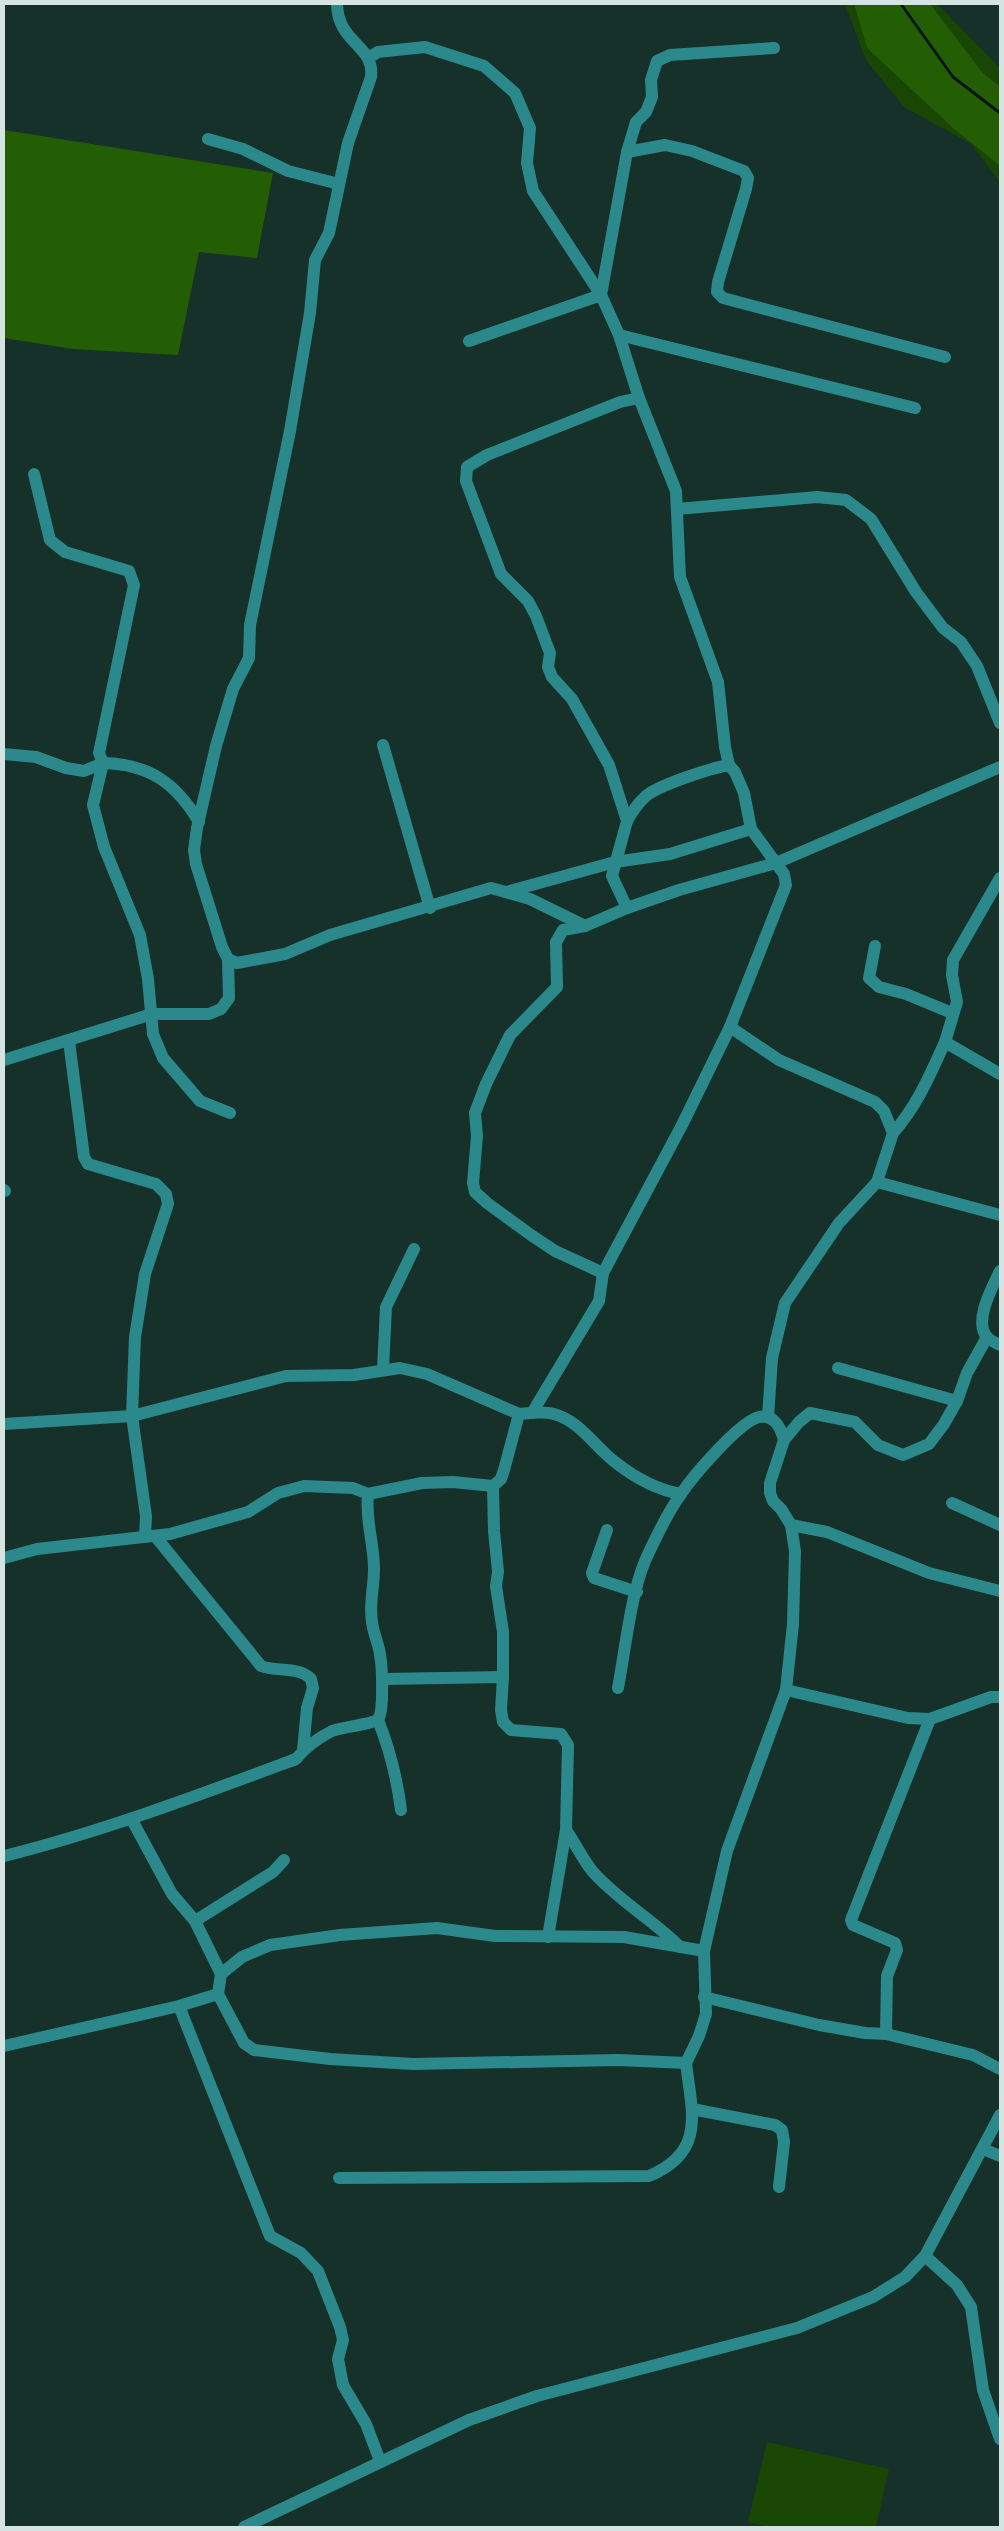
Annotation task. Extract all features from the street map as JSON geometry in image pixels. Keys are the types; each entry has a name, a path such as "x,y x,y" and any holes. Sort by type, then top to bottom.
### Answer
{"street":[{"path":"4,1060 152,1014 209,1014 220,1009 229,998 228,959 213,921 196,864 194,850 222,727 234,689 249,658 250,625 290,431 312,298 315,260 329,233 348,143 371,77 372,70 368,58 345,33 339,23 337,4"},
{"path":"4,1558 37,1549 150,1536 248,1512 278,1493 304,1486 353,1488 368,1494 422,1483 453,1482 493,1486 501,1479 526,1413 599,1302 603,1273 682,1126 730,1027 784,896 786,886 784,874 750,829 744,793 735,772 729,765 725,747 718,682 680,577 676,491 638,398 619,335 601,295 533,191 527,163 530,128 515,93 484,66 425,47 378,52 368,58"},
{"path":"601,295 627,152 636,122 646,112 652,97 651,80 657,61 670,55 774,48"},
{"path":"208,139 243,149 288,171 339,184"},
{"path":"627,152 664,145 692,150 744,171 748,178 746,189 718,282 717,292 724,298 945,357"},
{"path":"469,341 601,295"},
{"path":"619,335 915,408"},
{"path":"627,821 609,765 572,699 552,677 548,667 550,654 536,616 528,601 501,574 466,481 467,467 487,455 620,402 638,398"},
{"path":"34,474 50,540 65,552 129,571 134,584 99,753 103,763 93,805 104,847 140,935 152,1014 153,1034 163,1058 200,1101 230,1113"},
{"path":"677,509 817,496 846,500 871,519 916,592 943,628 960,642 977,666 1000,723"},
{"path":"383,745 430,908"},
{"path":"4,754 36,757 66,768 84,771 103,763 129,765 163,779 188,803 199,822"},
{"path":"626,908 612,876 627,821 634,809 647,795 708,769 729,765"},
{"path":"603,1273 555,1251 531,1235 487,1203 475,1192 473,1183 478,1136 474,1113 510,1035 557,986 556,942 563,930 585,926 626,908 679,890 776,863 1000,767"},
{"path":"506,892 615,862 670,854 750,829"},
{"path":"768,1417 772,1358 785,1303 839,1223 877,1182 893,1134 908,1116 922,1093 945,1042 952,1013 957,1002 952,975 953,960 1000,878"},
{"path":"228,959 237,963 285,954 330,935 430,908 492,888 530,899 585,926"},
{"path":"875,946 869,978 872,982 879,988 906,994 952,1013"},
{"path":"730,1027 779,1060 875,1102 884,1111 893,1134"},
{"path":"69,1041 84,1157 88,1164 156,1184 166,1194 168,1204 145,1274 136,1337 132,1416 150,1536 261,1666 270,1670 300,1672 311,1679 314,1688 308,1708 303,1750"},
{"path":"945,1042 1000,1074"},
{"path":"877,1182 1000,1215"},
{"path":"383,1369 386,1307 414,1249"},
{"path":"1000,1271 987,1297 981,1324 987,1337 1000,1345"},
{"path":"339,2178 649,2176 676,2162 689,2141 693,2123 686,2063 699,2036 706,2014 704,1951 727,1851 786,1690 793,1624 794,1551 791,1525 770,1493 770,1483 784,1440 799,1422 810,1413 856,1422 878,1445 902,1455 928,1444 944,1424 957,1402 967,1373 987,1337"},
{"path":"4,1424 132,1416 286,1376 354,1375 383,1369 400,1368 426,1374 526,1413 558,1416 577,1427 615,1462 662,1491 681,1494"},
{"path":"838,1368 957,1402"},
{"path":"618,1688 637,1592 645,1562 681,1494 722,1446 745,1424 759,1417 768,1417 778,1423 784,1440"},
{"path":"493,1486 494,1531 498,1572 496,1586 503,1632 501,1710 503,1722 511,1730 561,1734 568,1745 566,1830 548,1937"},
{"path":"4,1856 132,1820 296,1759 303,1750 331,1732 378,1720 381,1713 383,1679 381,1656 372,1623 371,1591 374,1571 373,1547 366,1512 368,1494"},
{"path":"952,1504 1000,1525"},
{"path":"791,1525 827,1532 929,1573 1000,1591"},
{"path":"607,1530 592,1573 594,1578 637,1592"},
{"path":"383,1679 503,1678"},
{"path":"786,1690 908,1718 930,1719 991,1697 1000,1697"},
{"path":"886,2034 887,1976 897,1950 896,1943 853,1926 851,1920 930,1719"},
{"path":"378,1720 395,1771 401,1810"},
{"path":"132,1820 172,1894 195,1921 221,1974 218,1994 244,2043 254,2050 330,2059 413,2064 618,2060 686,2063"},
{"path":"566,1830 592,1871 626,1902 659,1926 681,1947"},
{"path":"195,1921 273,1872 284,1860"},
{"path":"221,1974 242,1957 270,1945 340,1935 437,1928 495,1936 624,1937 704,1951"},
{"path":"4,2046 179,2006 218,1994"},
{"path":"704,1997 819,2025 865,2033 886,2034 973,2054 1000,2068"},
{"path":"179,2006 270,2236 301,2253 318,2271 340,2327 342,2340 338,2359 343,2385 366,2424 380,2461"},
{"path":"692,2109 775,2125 782,2130 784,2142 779,2187"},
{"path":"244,2527 469,2420 537,2396 797,2328 873,2296 905,2277 925,2256 1000,2115"},
{"path":"983,2149 1000,2156"},
{"path":"925,2256 956,2285 971,2307 983,2390 1000,2439"}],"green space":[{"path":"845,4 854,4 867,48 953,128 1000,166 1000,182 971,144 904,107 866,60"},
{"path":"854,4 930,4 982,72 1000,87 1000,166 953,128 867,48"},
{"path":"930,4 937,4 1000,68 1000,87 982,72"},
{"path":"4,130 273,173 257,258 199,252 178,355 73,349 4,338"},
{"path":"767,2442 889,2469 876,2527 769,2527 748,2522"}],"waterway":[{"path":"901,4 953,77 1000,113"}]}
